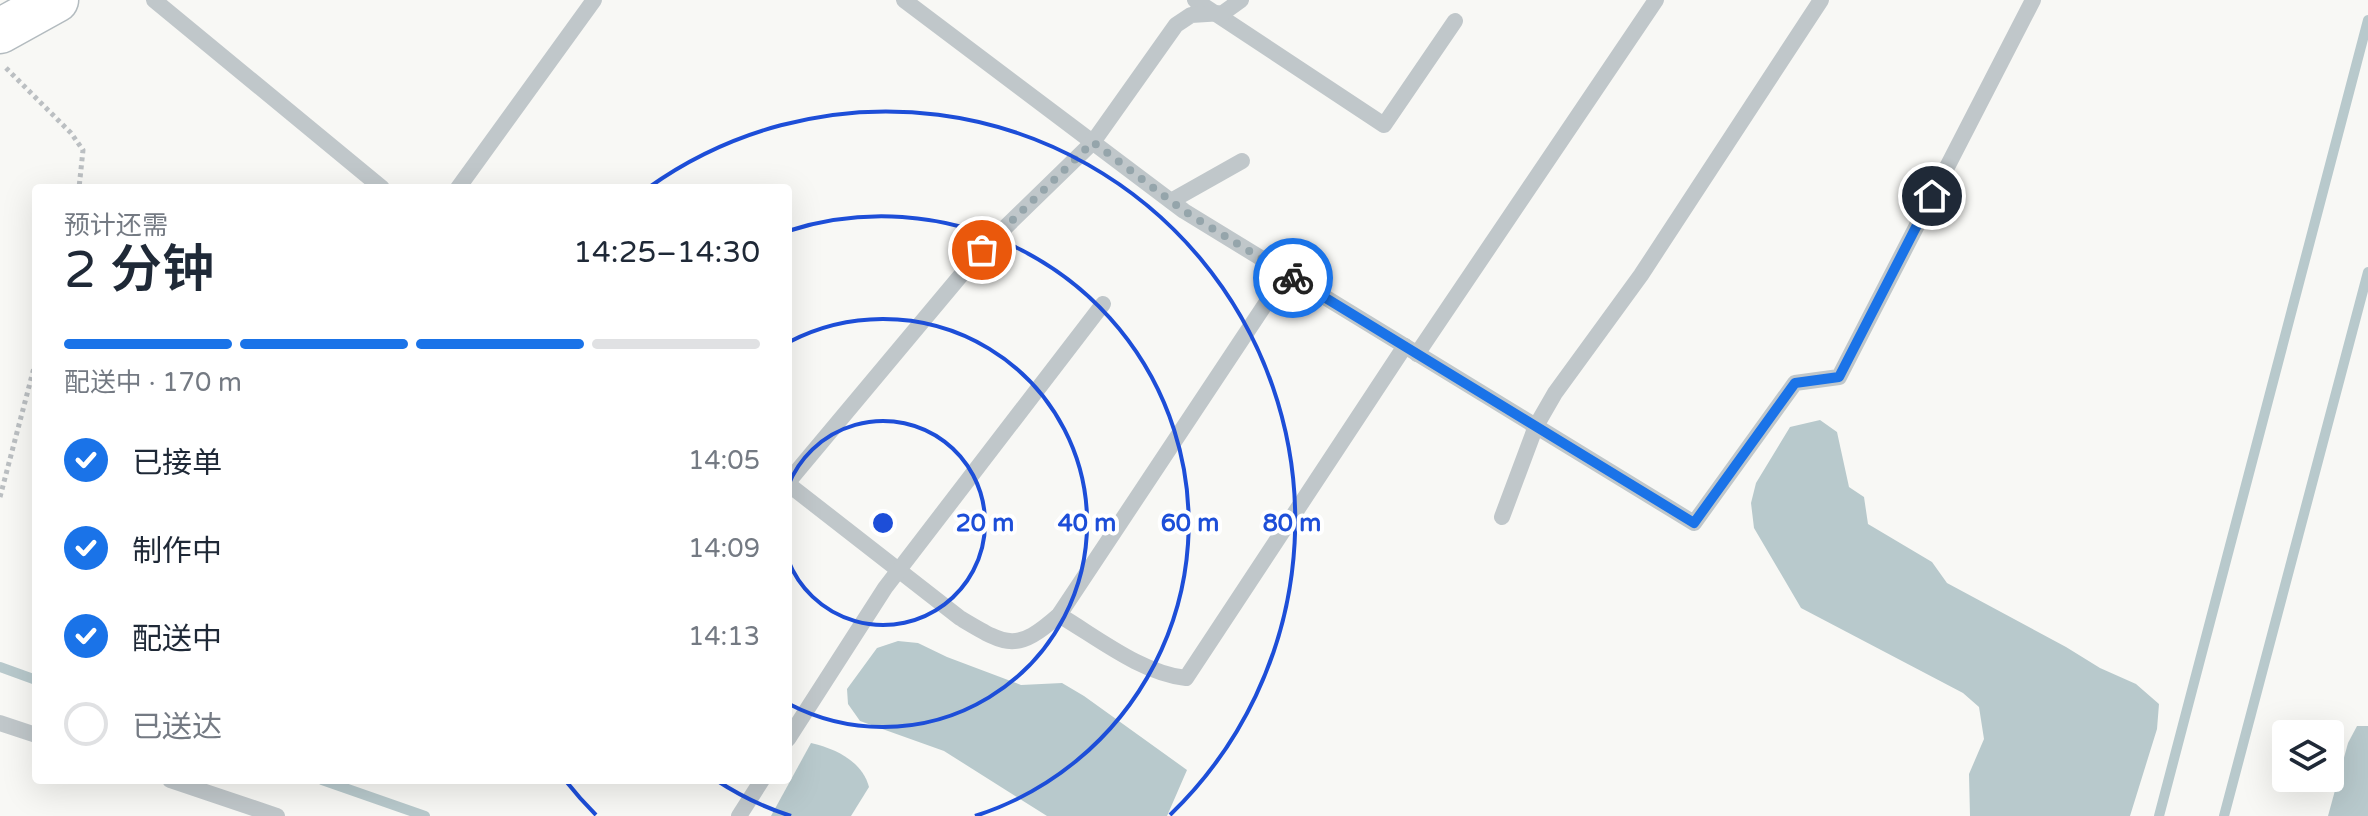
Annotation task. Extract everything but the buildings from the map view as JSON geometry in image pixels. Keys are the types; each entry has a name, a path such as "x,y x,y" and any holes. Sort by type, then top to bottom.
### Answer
{"main road":[{"path":"0,31 56,0"}],"lane":[{"path":"154,0 377,184"},
{"path":"461,184 594,0"},
{"path":"904,0 1171,201 1694,523 1795,383 1839,377 2033,0"},
{"path":"1195,0 1384,125 1455,21"},
{"path":"792,478 982,250 1093,142 1176,25 1191,15 1223,13 1241,0"},
{"path":"1059,615 1166,676 1186,678 1656,0"},
{"path":"1502,517 1536,426 1555,393 1641,275 1821,0"},
{"path":"1171,201 1242,161"},
{"path":"792,486 960,618 988,635 1015,643 1035,637 1059,615 1286,273"},
{"path":"792,733 899,570 1103,304"},
{"path":"0,723 32,734"},
{"path":"182,784 277,816"},
{"path":"739,816 759,784"}],"path":[{"path":"0,62 71,133 83,150 79,184"},
{"path":"0,497 32,375"}],"shaded area":[{"path":"1820,420 1837,432 1849,487 1864,497 1868,524 1932,562 1947,583 2100,668 2136,684 2159,704 2157,729 2130,816 1970,816 1969,774 1984,739 1979,707 1963,693 1801,608 1754,528 1751,503 1756,483 1790,427"},
{"path":"898,641 918,643 1021,685 1062,683 1084,696 1187,770 1167,816 1047,816 944,751 860,721 848,704 847,689 877,648"},
{"path":"2357,726 2368,726 2368,816 2328,816 2335,792 2344,792 2344,758"},
{"path":"811,743 830,749 854,763 869,787 851,816 771,816 789,784 792,784 792,778"}],"waterway":[{"path":"2159,816 2368,20"},
{"path":"2224,816 2368,272"},
{"path":"0,667 32,679"},
{"path":"333,784 425,816"}],"way so far":[{"path":"982,250 1093,142 1184,211 1293,278"}],"route":[{"path":"1293,278 1694,523 1795,383 1839,377 1932,196"}]}
